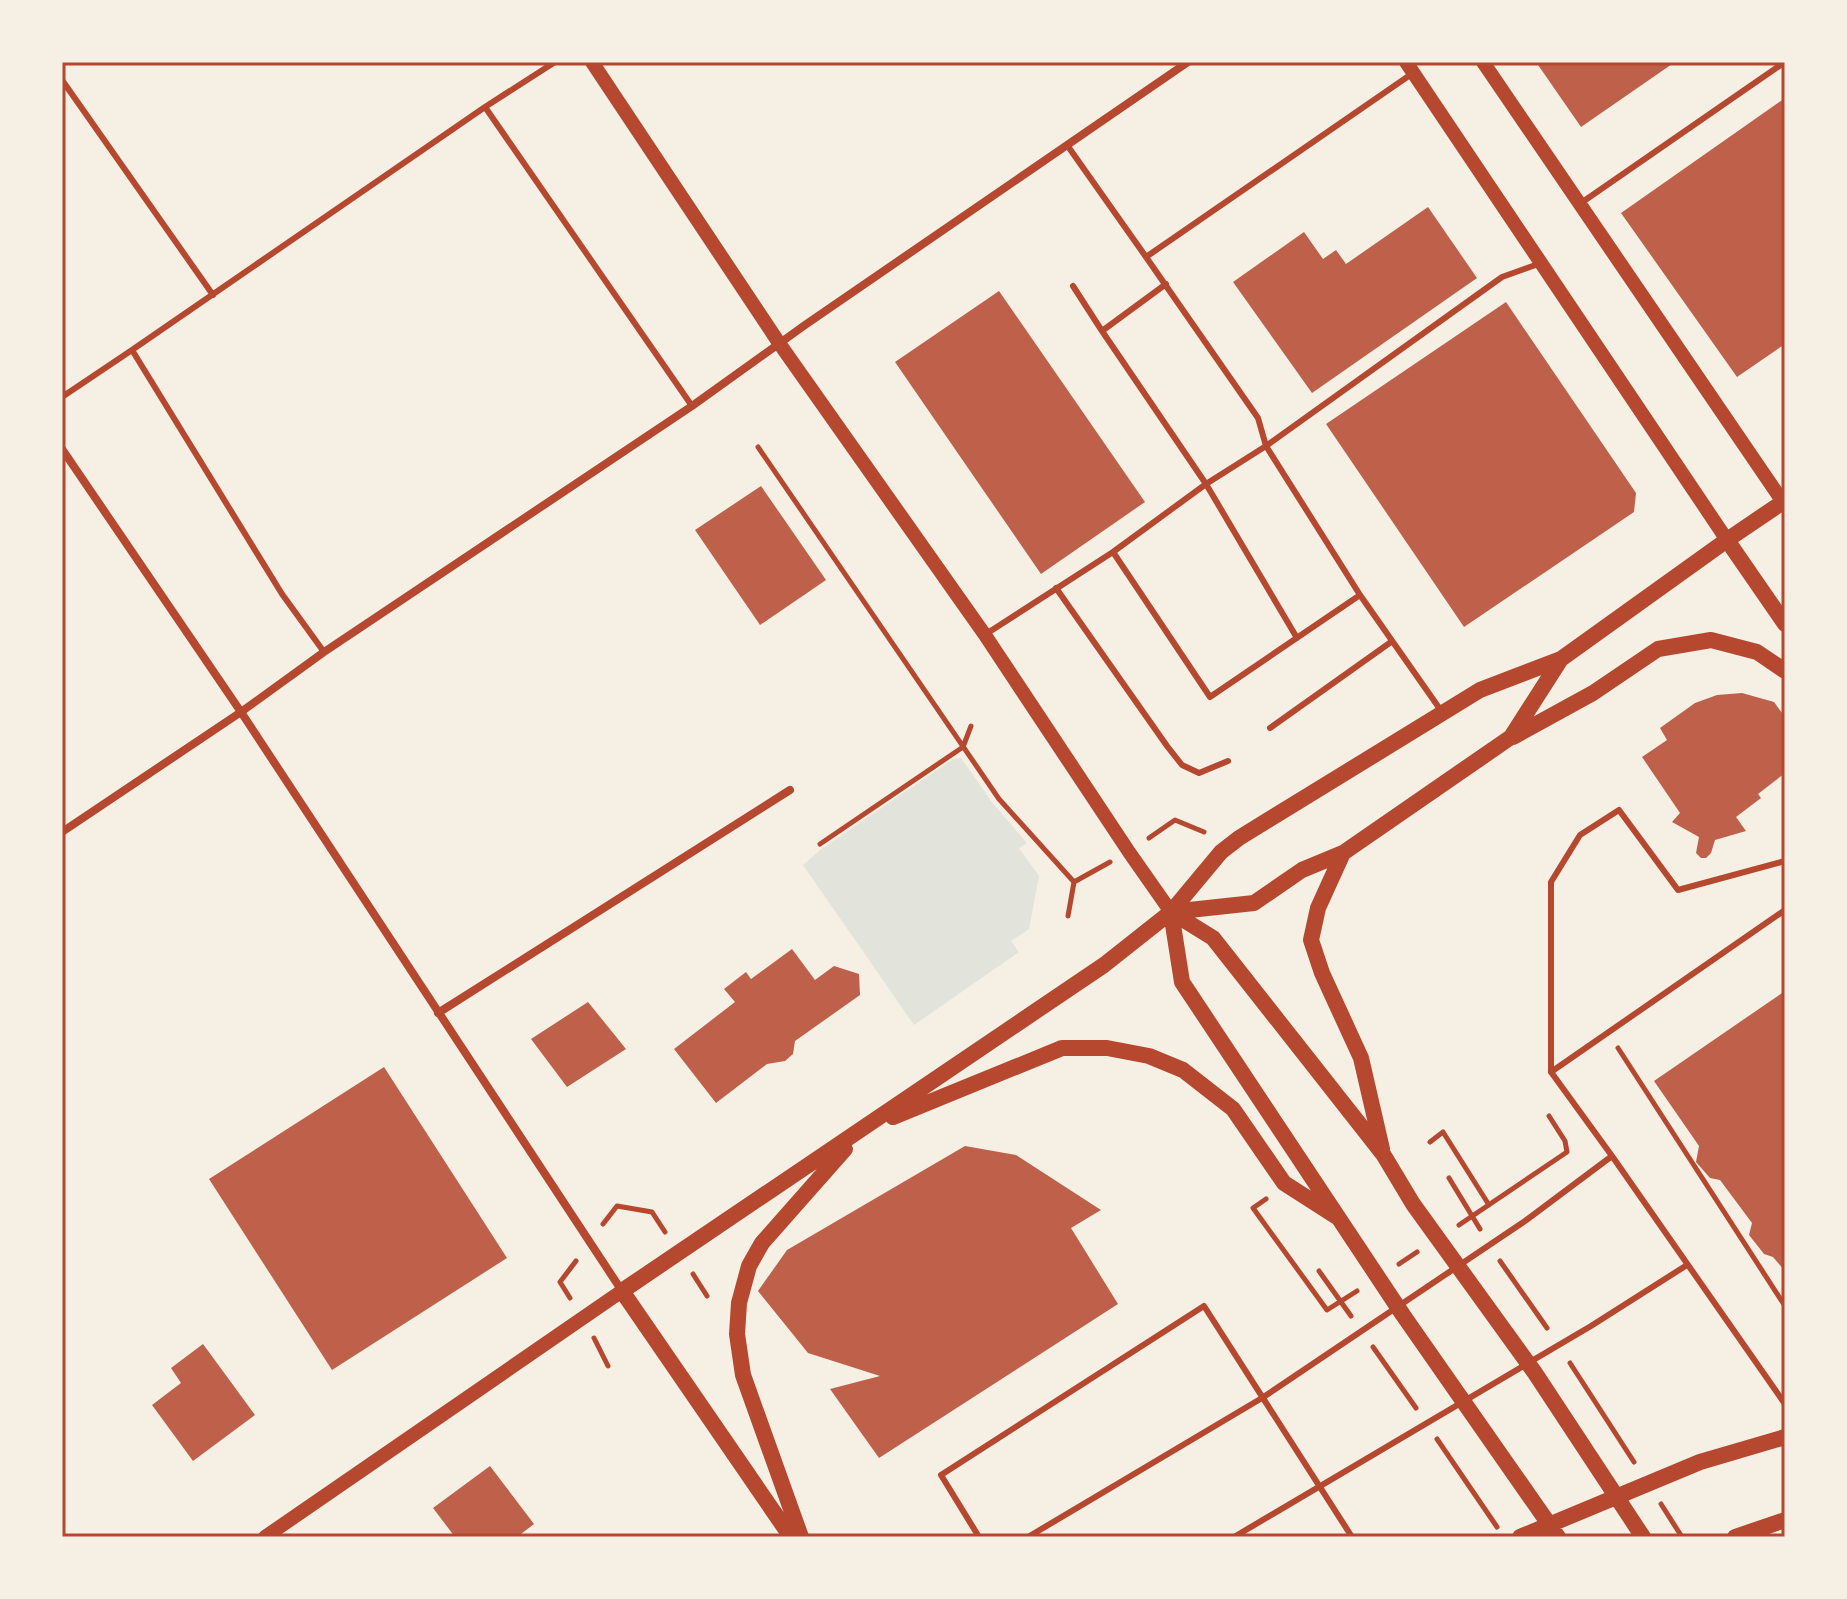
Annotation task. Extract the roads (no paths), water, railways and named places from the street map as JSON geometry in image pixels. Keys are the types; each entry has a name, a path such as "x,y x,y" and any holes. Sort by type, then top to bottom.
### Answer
{"main road":[{"path":"791,1537 622,1291 1104,965 1171,912 1221,852 1239,838 1480,690 1561,659 1784,502"},
{"path":"1727,540 1785,624"},
{"path":"1171,912 1254,903 1302,870 1343,853 1511,737 1593,693 1658,649 1711,640 1757,652 1785,671"},
{"path":"1511,737 1561,659"},
{"path":"1343,853 1318,908 1311,940 1322,973 1361,1058 1383,1154"},
{"path":"1171,912 1213,938 1383,1154 1413,1204 1535,1373 1643,1537"},
{"path":"1171,912 1182,982 1337,1217 1558,1537"},
{"path":"801,1537 743,1375 737,1334 739,1303 749,1266 762,1243 861,1130 1062,1048 1107,1048 1149,1056 1183,1070 1233,1109 1284,1183 1337,1217"},
{"path":"1520,1537 1700,1462 1785,1437"},
{"path":"1735,1537 1785,1520"}],"street":[{"path":"592,62 779,343 985,635 1171,912"},
{"path":"62,832 692,406 1188,62"},
{"path":"1483,62 1784,502"},
{"path":"1410,68 1727,540"},
{"path":"62,449 241,712 622,1291 265,1537"},
{"path":"438,1013 790,790"}],"lane":[{"path":"62,397 555,62"},
{"path":"1580,204 1785,62"},
{"path":"1146,257 1410,68"},
{"path":"62,80 213,295"},
{"path":"485,107 692,406"},
{"path":"1067,145 1258,418 1266,446 1391,642 1443,713"},
{"path":"985,635 1113,552 1502,277 1541,263"},
{"path":"1102,331 1166,284"},
{"path":"1073,286 1206,484 1297,638"},
{"path":"132,350 282,594 324,652"},
{"path":"1113,552 1210,697 1360,595"},
{"path":"1056,588 1182,765 1199,773 1228,761"},
{"path":"1270,728 1391,642"},
{"path":"1785,861 1678,890 1619,810 1580,835 1551,882 1551,1072 1785,1404"},
{"path":"1551,1072 1785,910"},
{"path":"1028,1537 1262,1398 1525,1221 1612,1156"},
{"path":"1234,1537 1591,1326 1687,1265"},
{"path":"979,1537 941,1475 1204,1306 1352,1537"}]}
